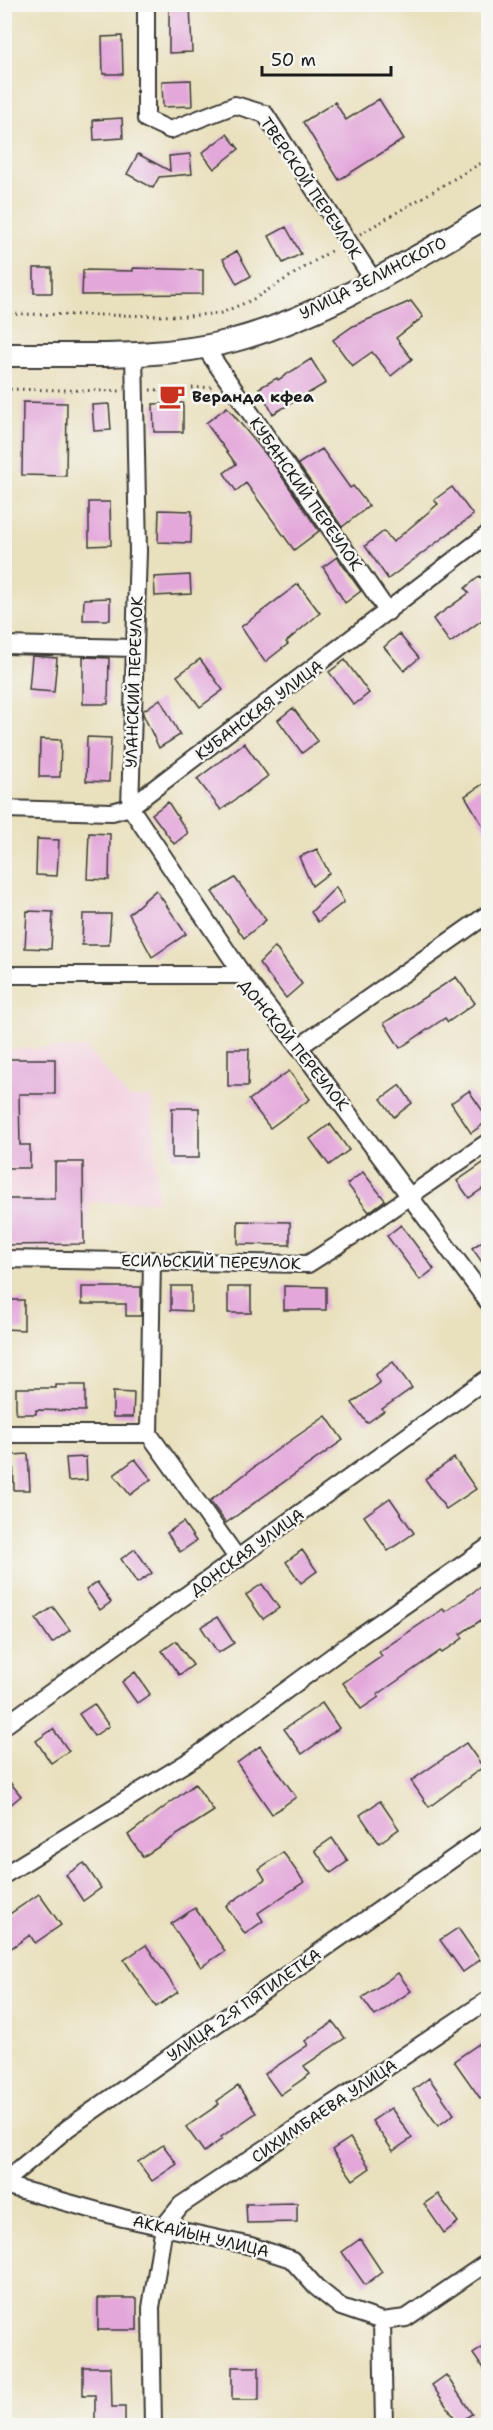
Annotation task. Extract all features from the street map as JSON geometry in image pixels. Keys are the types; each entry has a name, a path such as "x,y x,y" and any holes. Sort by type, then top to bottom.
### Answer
{"main road":[{"name":"УЛИЦА ЗЕЛИНСКОГО","path":"4,355 134,354 231,341 301,316 374,281 489,216"}],"street":[{"name":"ТВЕРСКОЙ ПЕРЕУЛОК","path":"146,4 146,119 170,130 235,105 265,114 374,281"},
{"name":"КУБАНСКИЙ ПЕРЕУЛОК","path":"204,346 388,612"},
{"name":"УЛАНСКИЙ ПЕРЕУЛОК","path":"130,807 138,550 134,354"},
{"name":"КУБАНСКАЯ УЛИЦА","path":"4,809 112,812 130,807 489,534"},
{"path":"4,645 134,648"},
{"path":"130,807 243,975"},
{"path":"299,1047 489,914"},
{"name":"ДОНСКОЙ ПЕРЕУЛОК","path":"4,975 243,975 489,1302"},
{"name":"ЕСИЛЬСКИЙ ПЕРЕУЛОК","path":"4,1259 308,1264 489,1142"},
{"path":"153,1260 149,1434 238,1559"},
{"name":"ДОНСКАЯ УЛИЦА","path":"4,1726 489,1378"},
{"path":"4,1434 149,1434"},
{"path":"4,1875 194,1758 360,1636 489,1547"},
{"name":"УЛИЦА 2-Я ПЯТИЛЕТКА","path":"4,2184 68,2128 489,1834"},
{"name":"СИХИМБАЕВА УЛИЦА","path":"164,2226 182,2205 489,2000"},
{"name":"АККАЙЫН УЛИЦА","path":"4,2184 123,2218 251,2246 291,2259 316,2288 340,2307 382,2321"},
{"path":"153,2426 151,2308 164,2226"},
{"path":"384,2426 382,2321 406,2318 489,2262"}],"path":[{"path":"4,314 188,316 221,314 252,300 489,159"}],"shaded area":[{"path":"86,1048 129,1098 152,1097 158,1201 89,1203 89,1250 5,1250 4,1049"}],"building":[{"path":"169,4 190,4 192,52 169,53"},
{"path":"122,36 123,74 103,74 102,37"},
{"path":"191,80 192,106 163,107 162,81"},
{"path":"379,99 404,139 339,180 303,122 335,102 346,120"},
{"path":"122,118 123,138 94,140 93,120"},
{"path":"227,134 239,149 214,169 202,153"},
{"path":"138,154 170,171 169,156 190,154 192,174 159,177 153,188 127,174"},
{"path":"286,227 301,254 283,263 269,236"},
{"path":"237,251 251,276 237,284 223,259"},
{"path":"34,268 52,268 52,293 34,293"},
{"path":"133,268 203,270 203,294 82,295 83,270 133,271"},
{"path":"411,301 423,317 396,338 412,359 391,376 372,352 352,366 333,340 353,326"},
{"path":"311,359 326,383 273,414 259,388 277,378 278,380"},
{"path":"23,402 67,403 66,476 22,475"},
{"path":"183,403 183,432 154,432 153,404"},
{"path":"109,404 111,430 94,431 92,405"},
{"path":"227,407 272,462 319,531 294,550 246,483 236,491 224,473 236,464 206,423"},
{"path":"322,449 350,488 353,486 369,506 342,527 298,464"},
{"path":"452,487 473,515 388,579 365,546 384,531 393,542 438,504 434,500"},
{"path":"89,502 110,502 111,545 89,546"},
{"path":"159,510 192,511 191,543 158,542"},
{"path":"337,557 361,591 345,603 323,567"},
{"path":"190,575 191,594 155,596 154,577"},
{"path":"480,576 489,587 489,615 450,643 433,619 469,593 465,588"},
{"path":"298,584 320,613 286,642 288,644 265,662 241,627"},
{"path":"110,598 110,620 83,620 84,599"},
{"path":"399,634 419,658 404,671 384,647"},
{"path":"32,656 57,658 54,692 29,690"},
{"path":"83,657 109,658 108,704 83,704"},
{"path":"200,659 223,690 200,707 177,676"},
{"path":"345,660 369,693 354,705 329,672"},
{"path":"160,699 180,735 159,748 143,711"},
{"path":"293,708 318,741 302,753 278,720"},
{"path":"87,737 111,738 109,782 86,781"},
{"path":"40,739 61,740 60,777 39,777"},
{"path":"244,743 268,776 221,810 197,779"},
{"path":"489,780 489,836 465,796"},
{"path":"168,802 188,833 174,844 152,814"},
{"path":"89,833 110,834 109,880 87,879"},
{"path":"37,839 59,840 57,876 36,875"},
{"path":"317,849 329,873 312,886 299,857"},
{"path":"235,878 266,920 244,938 212,892"},
{"path":"336,887 344,902 318,922 311,912"},
{"path":"156,890 186,934 152,957 129,914"},
{"path":"27,911 53,912 51,949 25,948"},
{"path":"83,914 111,914 109,945 82,945"},
{"path":"275,947 302,984 286,998 259,963"},
{"path":"456,977 475,1003 448,1022 445,1018 400,1048 384,1023"},
{"path":"228,1049 249,1049 248,1086 228,1086"},
{"path":"4,1059 55,1059 55,1094 19,1094 20,1145 30,1145 30,1168 4,1168"},
{"path":"289,1071 310,1099 270,1128 249,1100"},
{"path":"400,1085 412,1103 394,1117 381,1099"},
{"path":"469,1091 489,1120 471,1133 451,1103"},
{"path":"172,1108 199,1108 199,1158 172,1158"},
{"path":"330,1124 349,1150 329,1165 310,1139"},
{"path":"489,1159 489,1184 469,1198 457,1181"},
{"path":"55,1162 83,1162 84,1244 4,1245 4,1199 55,1199"},
{"path":"363,1172 385,1200 369,1212 347,1184"},
{"path":"238,1221 290,1222 290,1245 238,1244"},
{"path":"401,1225 434,1269 420,1280 387,1236"},
{"path":"489,1237 489,1272 472,1248"},
{"path":"171,1286 191,1286 191,1311 171,1310"},
{"path":"284,1286 326,1287 326,1310 284,1310"},
{"path":"82,1287 141,1287 141,1316 126,1316 126,1304 82,1304"},
{"path":"228,1287 251,1287 251,1313 228,1313"},
{"path":"4,1300 24,1300 24,1330 4,1329"},
{"path":"393,1362 412,1388 382,1409 384,1411 367,1423 352,1403 380,1383 375,1375"},
{"path":"56,1385 85,1385 85,1411 36,1410 36,1414 16,1414 16,1388 56,1388"},
{"path":"113,1392 134,1393 133,1417 113,1417"},
{"path":"326,1416 343,1440 226,1523 210,1501"},
{"path":"28,1454 30,1490 14,1490 13,1455"},
{"path":"86,1457 87,1480 68,1481 66,1458"},
{"path":"454,1458 476,1489 446,1509 425,1479"},
{"path":"135,1459 151,1479 130,1495 114,1475"},
{"path":"390,1498 414,1533 388,1551 364,1516"},
{"path":"183,1522 196,1541 180,1552 167,1533"},
{"path":"135,1549 152,1573 137,1583 121,1559"},
{"path":"302,1550 317,1571 301,1583 286,1562"},
{"path":"489,1581 489,1615 460,1634 463,1638 442,1653 440,1651 377,1695 379,1697 361,1709 343,1683 382,1656 379,1652 443,1609 445,1612"},
{"path":"97,1582 111,1602 100,1610 86,1590"},
{"path":"262,1584 279,1608 263,1619 246,1595"},
{"path":"53,1607 70,1630 52,1643 36,1619"},
{"path":"217,1617 234,1643 218,1653 201,1627"},
{"path":"176,1641 193,1665 179,1675 162,1651"},
{"path":"135,1672 150,1694 137,1703 122,1682"},
{"path":"322,1703 339,1728 302,1754 284,1729"},
{"path":"94,1704 109,1726 94,1736 79,1714"},
{"path":"53,1729 69,1751 51,1763 36,1741"},
{"path":"466,1743 483,1767 429,1807 411,1781"},
{"path":"260,1746 296,1797 272,1814 237,1763"},
{"path":"4,1775 21,1796 4,1810"},
{"path":"195,1784 214,1811 143,1857 128,1835"},
{"path":"380,1801 399,1829 379,1843 360,1815"},
{"path":"332,1838 348,1861 331,1873 315,1850"},
{"path":"283,1852 304,1882 258,1913 263,1921 245,1934 226,1906 265,1879 259,1869"},
{"path":"84,1863 101,1888 83,1901 66,1875"},
{"path":"39,1894 61,1925 35,1943 30,1935 4,1953 4,1918"},
{"path":"195,1908 225,1951 201,1967 171,1924"},
{"path":"458,1928 480,1960 463,1972 440,1940"},
{"path":"146,1945 178,1992 156,2007 124,1960"},
{"path":"398,1973 411,1991 375,2016 362,1998"},
{"path":"333,2022 345,2038 304,2066 310,2074 280,2095 265,2074 308,2045 305,2041"},
{"path":"489,2037 489,2092 480,2098 454,2061"},
{"path":"429,2078 454,2114 438,2126 413,2090"},
{"path":"238,2086 256,2113 221,2137 222,2139 204,2152 186,2127 219,2104 217,2101"},
{"path":"391,2108 412,2138 393,2151 372,2121"},
{"path":"350,2138 370,2168 353,2180 332,2150"},
{"path":"163,2145 177,2164 152,2181 138,2162"},
{"path":"438,2194 458,2222 444,2233 424,2204"},
{"path":"297,2203 297,2222 247,2223 246,2204"},
{"path":"360,2239 382,2272 365,2285 342,2252"},
{"path":"98,2298 137,2298 137,2330 98,2330"},
{"path":"489,2343 489,2377 473,2354"},
{"path":"83,2367 111,2367 112,2407 125,2407 125,2424 95,2424 95,2395 83,2395"},
{"path":"232,2367 259,2367 259,2400 232,2400"},
{"path":"446,2375 472,2414 458,2423 432,2385"}],"place":[{"name":"Веранда кфеа","path":"172,396"}]}
